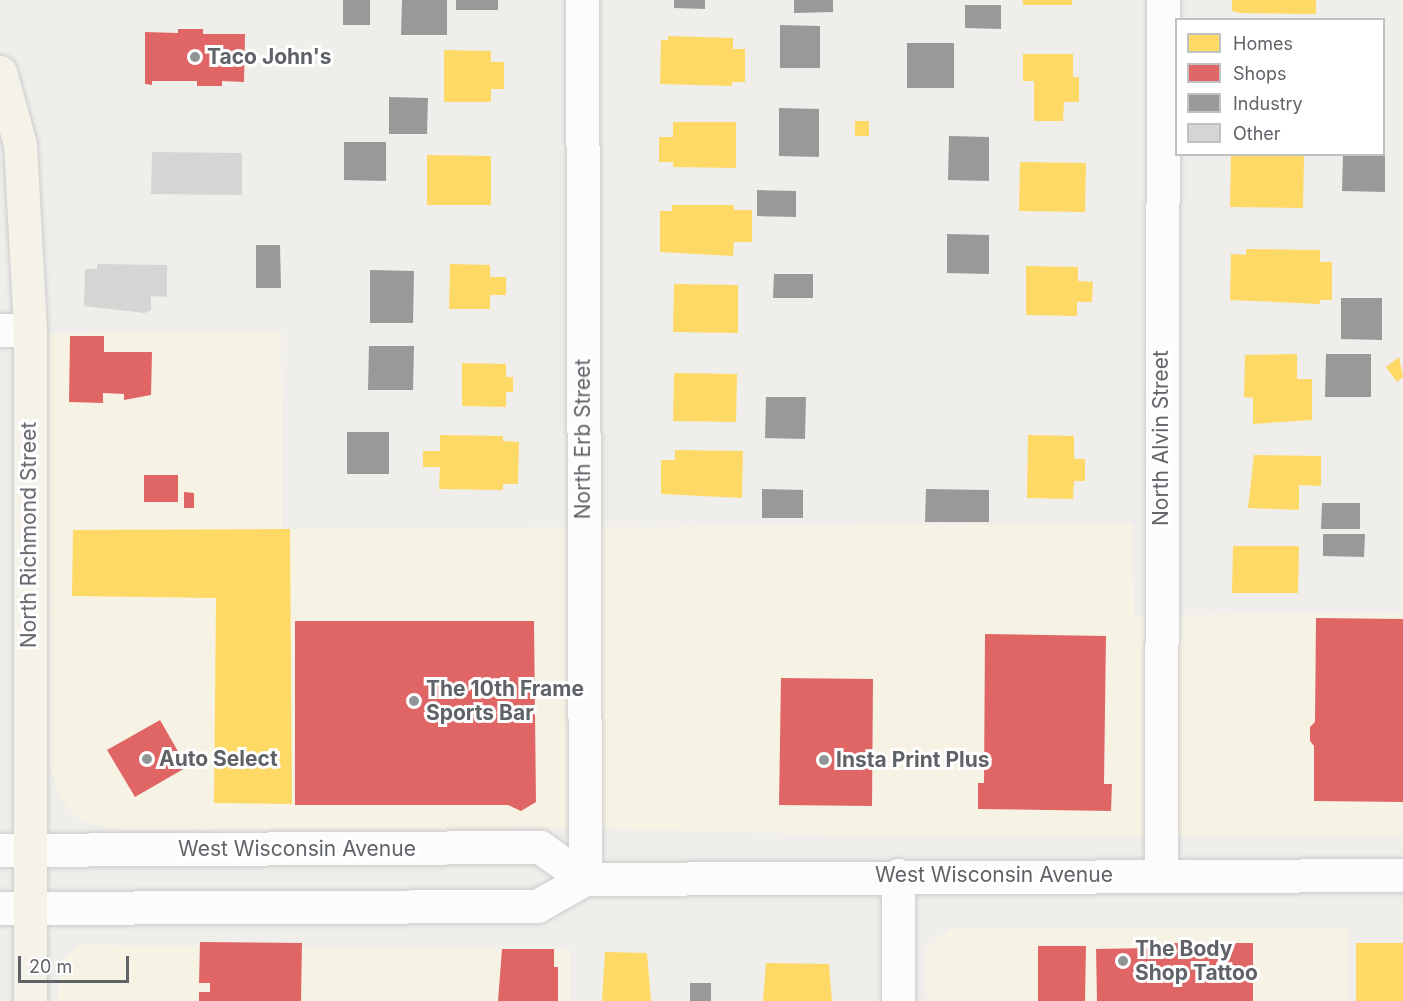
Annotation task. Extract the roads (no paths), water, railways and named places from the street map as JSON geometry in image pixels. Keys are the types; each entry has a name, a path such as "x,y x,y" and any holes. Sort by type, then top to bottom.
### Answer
{"main road":[{"name":"North Erb Street","path":"582,0 585,879"},
{"name":"North Alvin Street","path":"1161,875 1162,0"},
{"name":"North Richmond Street","path":"0,72 20,144 15,330 27,596 15,850 15,909 30,1001"},
{"name":"West Wisconsin Avenue","path":"15,850 540,848 585,879"},
{"name":"West Wisconsin Avenue","path":"15,909 537,906 585,879 898,874 922,878 1403,875"},
{"path":"898,874 898,1001"}],"place":[{"name":"Taco John's","path":"195,57"},
{"name":"The 10th Frame Sports Bar","path":"414,701"},
{"name":"Auto Select","path":"147,759"},
{"name":"Insta Print Plus","path":"824,760"},
{"name":"The Body Shop Tattoo","path":"1123,961"}]}
